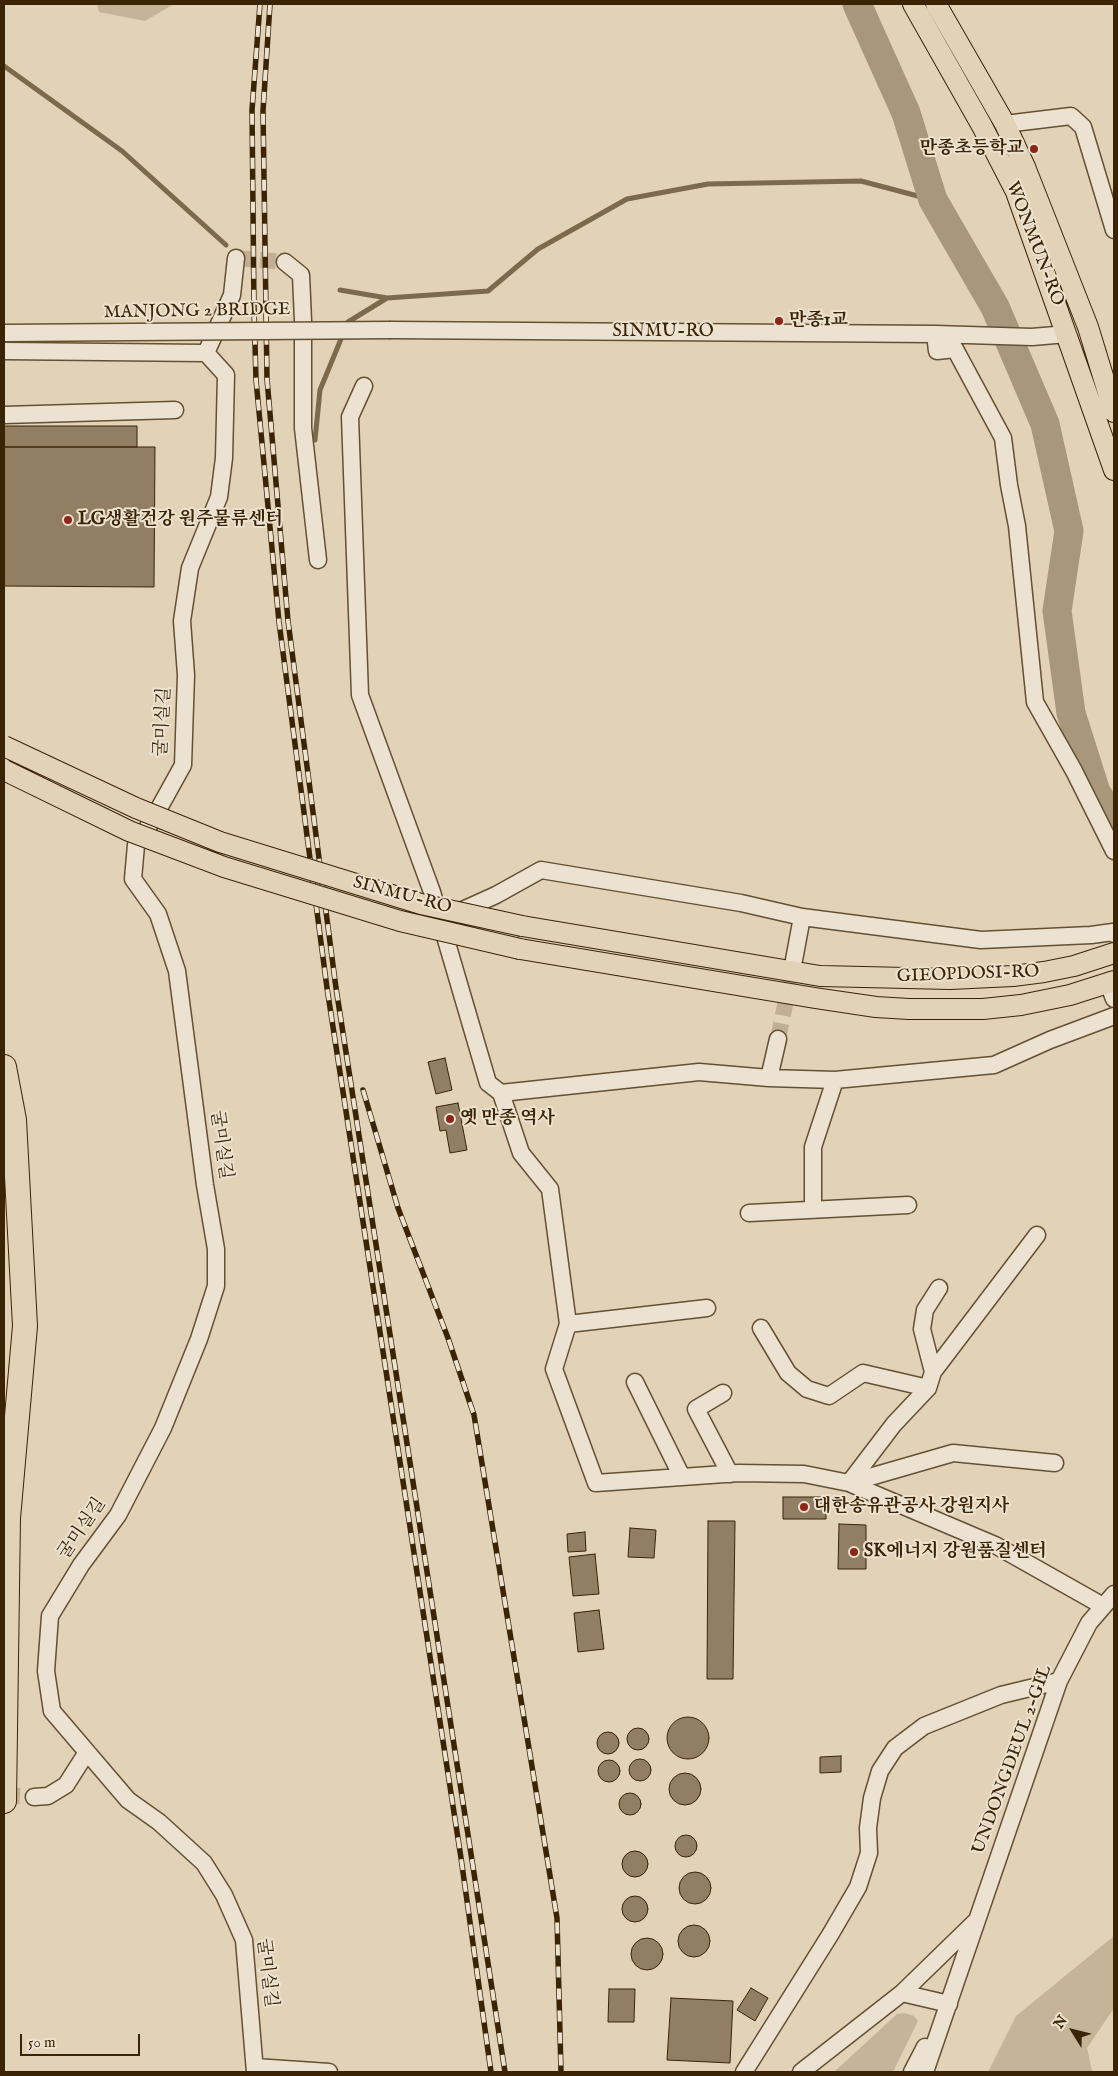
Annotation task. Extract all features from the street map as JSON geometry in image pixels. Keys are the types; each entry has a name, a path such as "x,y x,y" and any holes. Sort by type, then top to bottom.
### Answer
{"highway":[{"path":"4,1067 14,1120 25,1326 8,1518 4,1801"}],"main road":[{"name":"WONMUN-RO","path":"913,4 982,126 1016,192 1114,470"},
{"name":"WONMUN-RO","path":"936,4 1005,124 1025,167 1088,327 1114,412"},
{"path":"1067,334 1088,327"},
{"name":"SINMU-RO","path":"4,746 136,808 220,842 421,904 522,926 820,976"},
{"name":"SINMU-RO","path":"4,770 129,831 224,867 400,921 520,949 815,998"},
{"name":"GIEOPDOSI-RO","path":"820,976 950,979 1013,976 1074,966 1114,953"},
{"name":"GIEOPDOSI-RO","path":"815,998 908,1010 983,1009 1021,1005 1112,988"}],"street":[{"path":"1005,124 1071,116 1083,127 1114,230"},
{"path":"4,351 206,353 232,295 236,258"},
{"path":"285,262 301,275 303,428 318,560"},
{"name":"SINMU-RO","path":"391,330 935,334 1032,337 1067,334"},
{"name":"MANJONG 2 BRIDGE","path":"4,333 391,330"},
{"path":"935,334 937,351 955,349 1004,438 1009,485 1017,526 1035,702 1074,771 1114,851"},
{"name":"굴미실길","path":"206,353 226,375 224,458 219,497 190,568 182,621 186,675 183,765 152,821 136,845 132,879 158,914 177,971 205,1184 216,1249 216,1286 200,1339 163,1428 118,1515 81,1566 50,1616 46,1671 52,1711 128,1800 159,1822 204,1863 224,1895 244,1940 255,2070 329,2072"},
{"path":"364,386 350,418 360,695 432,892 488,1083 501,1093 521,1153 550,1189 568,1324 554,1369 596,1483 730,1474 804,1474 849,1483 995,1545 1109,1600"},
{"path":"4,415 175,410"},
{"path":"440,920 496,895 541,870 741,903 802,917 981,940 1091,936 1114,933"},
{"path":"794,960 802,917"},
{"path":"501,1093 699,1072 769,1078 835,1080 994,1065 1050,1040 1114,1016"},
{"path":"769,1078 778,1039"},
{"path":"813,1209 813,1147 835,1080"},
{"path":"749,1213 908,1206"},
{"path":"849,1483 894,1424 928,1388 933,1372 1037,1235"},
{"path":"933,1372 922,1329 925,1310 939,1288"},
{"path":"568,1324 707,1308"},
{"path":"761,1328 788,1374 806,1389 829,1396 863,1373 928,1388"},
{"path":"635,1382 682,1477"},
{"path":"723,1393 696,1408 730,1474"},
{"path":"849,1483 953,1453 1055,1463"},
{"name":"UNDONGDEUL 2-GIL","path":"925,2072 1060,1681 1089,1623 1109,1600"},
{"path":"744,2072 858,1887 869,1853 868,1828 872,1798 880,1770 895,1748 924,1726 1001,1695 1060,1681"},
{"path":"34,1797 48,1796 66,1785 87,1752"},
{"path":"801,2072 902,1993 978,1920"},
{"path":"902,1993 947,2011 912,2072"}],"shaded area":[{"path":"97,4 174,4 145,21 99,12"},
{"path":"1114,1936 1114,2008 1087,2048 1092,2071 988,2072 1016,2016"},
{"path":"905,2013 914,2016 918,2021 893,2072 834,2072 897,2014"}],"building":[{"path":"4,426 137,426 137,447 4,447"},
{"path":"4,447 155,447 154,587 4,586"},
{"path":"445,1058 452,1090 436,1094 428,1062"},
{"path":"458,1103 467,1150 450,1153 446,1130 440,1131 436,1107"},
{"path":"783,1497 826,1497 826,1519 783,1519"},
{"path":"708,1521 735,1521 733,1679 707,1679"},
{"path":"839,1524 866,1525 866,1569 838,1569"},
{"path":"630,1528 656,1530 654,1558 628,1557"},
{"path":"585,1532 586,1551 568,1552 567,1534"},
{"path":"595,1554 599,1594 573,1596 569,1557"},
{"path":"599,1610 604,1649 578,1652 574,1613"},
{"path":"692,1717 700,1720 706,1726 709,1738 706,1750 700,1756 684,1759 676,1756 670,1750 667,1734 670,1726 676,1720"},
{"path":"638,1728 646,1731 649,1739 646,1747 638,1750 630,1747 627,1739 630,1731"},
{"path":"608,1732 616,1735 619,1743 616,1751 608,1754 600,1751 597,1743 600,1735"},
{"path":"841,1756 841,1772 820,1773 820,1757"},
{"path":"640,1759 648,1762 651,1770 648,1778 640,1781 632,1778 629,1770 632,1762"},
{"path":"609,1760 617,1763 620,1771 617,1779 609,1782 601,1779 598,1771 601,1763"},
{"path":"685,1773 691,1774 696,1778 700,1783 700,1795 696,1800 691,1804 685,1805 679,1804 674,1800 670,1795 669,1789 670,1783 674,1778 679,1774"},
{"path":"630,1793 638,1796 641,1804 638,1812 630,1815 622,1812 619,1804 622,1796"},
{"path":"686,1835 694,1838 697,1846 694,1854 686,1857 678,1854 675,1846 678,1838"},
{"path":"635,1851 644,1855 648,1864 644,1873 635,1877 626,1873 622,1864 626,1855"},
{"path":"695,1872 701,1873 706,1877 710,1882 710,1894 706,1899 701,1903 695,1904 689,1903 684,1899 680,1894 679,1888 680,1882 684,1877 689,1873"},
{"path":"635,1896 644,1900 648,1909 644,1918 635,1922 626,1918 622,1909 626,1900"},
{"path":"694,1925 700,1926 705,1930 709,1935 709,1947 705,1952 700,1956 694,1957 688,1956 683,1952 679,1947 678,1941 679,1935 683,1930 688,1926"},
{"path":"647,1938 653,1939 658,1943 662,1948 662,1960 658,1965 653,1969 647,1970 641,1969 636,1965 632,1960 631,1954 632,1948 636,1943 641,1939"},
{"path":"751,1988 768,1998 755,2021 737,2010"},
{"path":"609,1989 635,1989 634,2022 608,2022"},
{"path":"671,1998 733,2001 730,2063 667,2060"}],"waterway":[{"path":"857,4 906,113 933,200 995,307 1045,424 1069,531 1057,611 1071,713 1096,792 1114,820"},
{"path":"4,66 122,151 226,245"},
{"path":"315,440 320,390 348,322 387,298 488,291 538,249 627,199 708,184 861,181 933,200"},
{"path":"340,290 387,298"}],"tunnel":[{"path":"236,258 285,262"},
{"path":"778,1039 794,961"},
{"path":"4,1795 34,1797"}],"railway":[{"path":"260,4 252,110 256,380 279,622 327,988 461,1858 491,2072"},
{"path":"270,4 263,111 267,379 288,621 336,988 505,2072"},
{"path":"363,1090 398,1208 448,1338 474,1415 557,1918 561,2072"}],"place":[{"name":"만종초등학교","path":"1034,149"},
{"name":"만종1교","path":"779,321"},
{"name":"LG생활건강 원주물류센터","path":"68,520"},
{"name":"옛 만종 역사","path":"450,1119"},
{"name":"대한송유관공사 강원지사","path":"804,1507"},
{"name":"SK에너지 강원품질센터","path":"854,1552"}]}
